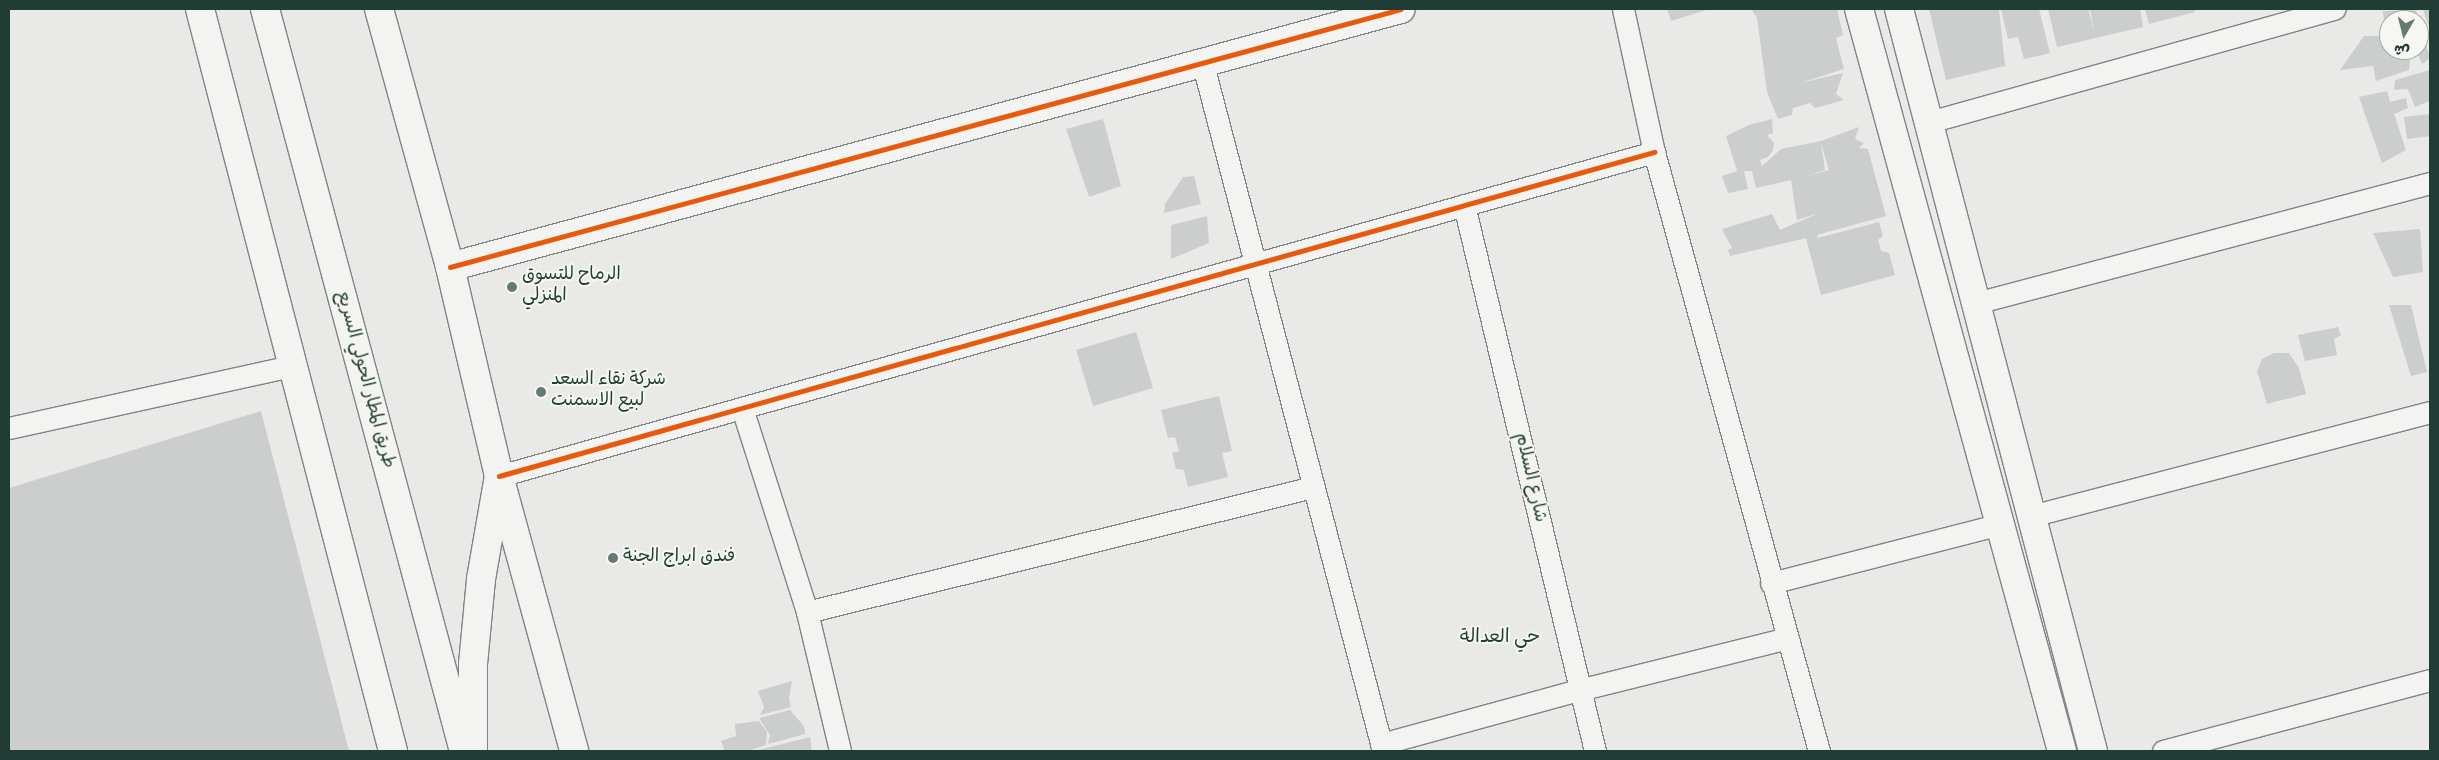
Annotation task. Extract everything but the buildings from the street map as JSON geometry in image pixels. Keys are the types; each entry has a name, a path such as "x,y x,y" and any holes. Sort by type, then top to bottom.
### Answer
{"main road":[{"path":"200,9 393,751"},
{"name":"طريق المطار الحولي السريع","path":"265,9 464,751"},
{"path":"379,9 450,268 499,476 574,751"},
{"path":"450,268 1202,61 1401,9"},
{"path":"1858,9 2062,751"},
{"path":"1899,9 2093,751"},
{"path":"1892,134 1929,122"},
{"path":"474,751 473,664 478,607 499,476"}],"street":[{"path":"1623,9 1654,152 1771,583 1819,751"},
{"path":"1929,122 2335,9"},
{"path":"1202,61 1382,748 1579,690 1788,638"},
{"path":"499,476 1654,152"},
{"path":"1976,302 2430,183"},
{"name":"شارع السلام","path":"1464,205 1594,751"},
{"path":"9,428 292,366"},
{"path":"742,408 807,612 840,751"},
{"path":"2031,516 2430,412"},
{"path":"807,612 1313,487"},
{"path":"1771,583 2000,524"},
{"path":"2163,751 2430,680"}],"cycle path":[{"path":"450,267 1401,9"},
{"path":"499,476 1654,152"}],"place":[{"name":"الرماح للتسوق المنزلي","path":"512,287"},
{"name":"شركة نقاء السعد لبيع الاسمنت","path":"541,392"},
{"name":"فندق ابراج الجنة","path":"613,558"}],"district":[{"name":"حي العدالة","path":"1500,639"}]}
